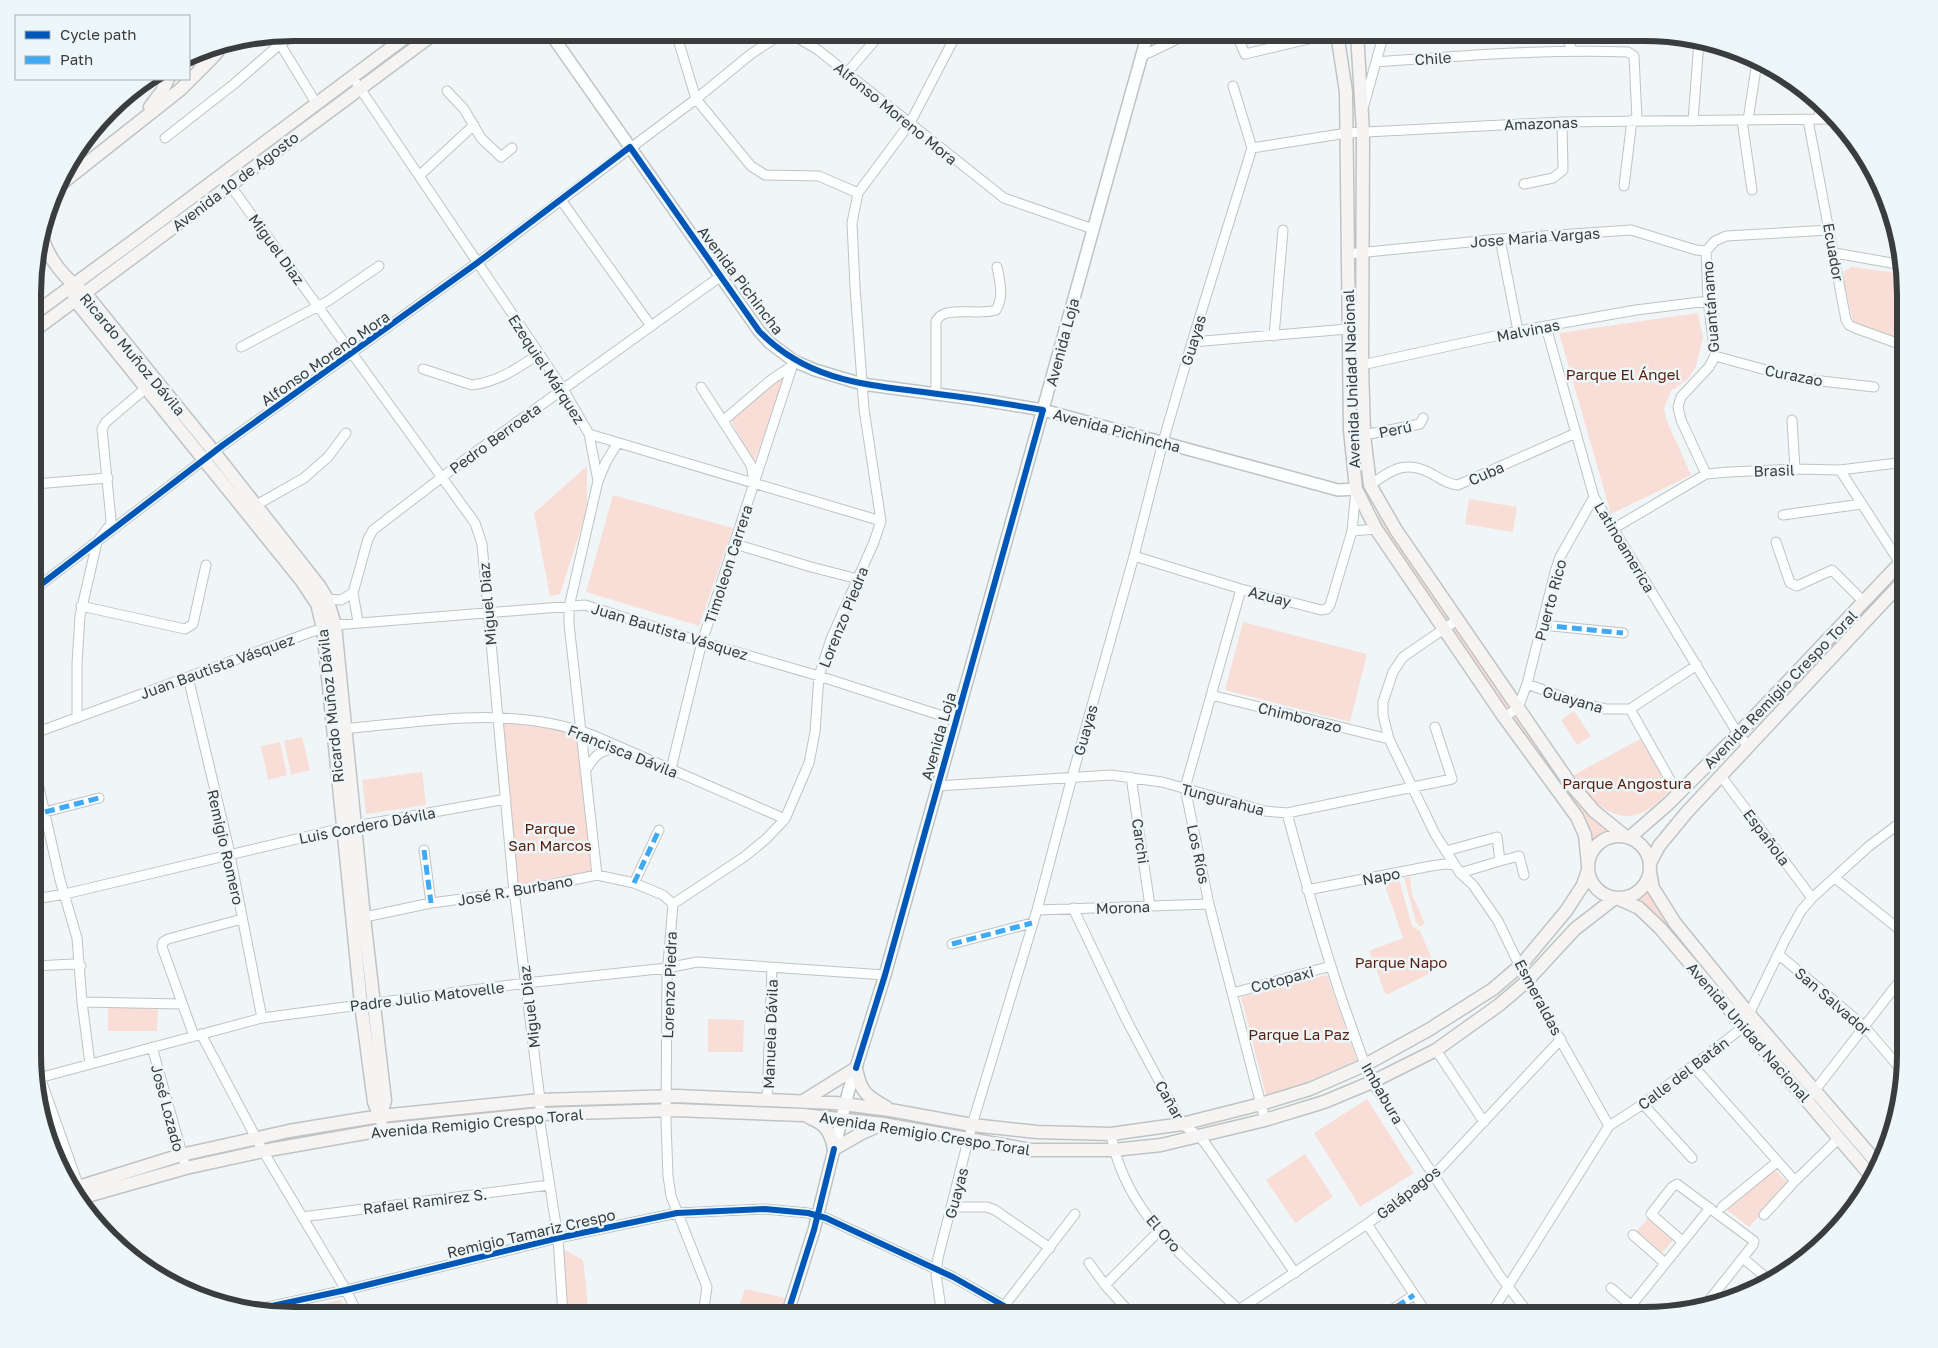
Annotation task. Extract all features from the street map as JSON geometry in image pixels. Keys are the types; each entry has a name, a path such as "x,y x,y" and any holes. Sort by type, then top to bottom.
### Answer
{"main road":[{"name":"Avenida 10 de Agosto","path":"41,308 399,41"},
{"name":"Avenida 10 de Agosto","path":"41,325 423,41"},
{"name":"Avenida Unidad Nacional","path":"1337,41 1346,92 1348,329 1355,366 1370,485 1393,526 1562,772 1594,811 1628,837"},
{"name":"Avenida Unidad Nacional","path":"1358,41 1363,132 1362,253 1350,430 1356,489 1376,529 1504,717 1577,817 1585,835 1588,867"},
{"path":"70,177 181,89 215,55"},
{"path":"199,60 212,58"},
{"path":"140,121 162,91 168,80"},
{"path":"46,245 53,260 72,285"},
{"name":"Ricardo Muñoz Dávila","path":"72,285 146,388 209,456"},
{"name":"Ricardo Muñoz Dávila","path":"80,296 251,508 320,587 327,599 358,918 361,1004 374,1102 380,1116 382,1130"},
{"name":"Avenida Pichincha","path":"1356,489 1370,485"},
{"name":"Ricardo Muñoz Dávila","path":"251,508 311,592 329,626"},
{"name":"Avenida Remigio Crespo Toral","path":"1628,837 1678,794 1738,734 1897,566"},
{"name":"Avenida Remigio Crespo Toral","path":"1650,867 1659,846 1674,827 1897,588"},
{"path":"1617,836 1628,837 1642,846 1650,867 1648,880 1636,893 1628,897 1617,898 1605,895 1596,889 1591,880 1588,867 1590,856 1600,842 1617,836"},
{"name":"Avenida Remigio Crespo Toral","path":"82,1190 181,1155 257,1137 380,1116 540,1100 667,1096 803,1100 846,1103 972,1125 1037,1132 1111,1134 1182,1124 1261,1104 1310,1089 1365,1065 1430,1029 1493,989 1521,965 1566,911 1583,885 1588,867"},
{"name":"Avenida Unidad Nacional","path":"1650,867 1653,888 1661,903 1746,1019"},
{"name":"Avenida Unidad Nacional","path":"1617,898 1632,904 1647,914 1746,1019 1811,1094 1874,1159"},
{"name":"Avenida Remigio Crespo Toral","path":"82,1191 263,1150 382,1130 540,1114 666,1110 803,1115 883,1124 1031,1150 1114,1150 1161,1145 1265,1120 1324,1102 1372,1082 1436,1050 1499,1005 1528,981 1575,929 1617,898"},
{"name":"Ricardo Muñoz Dávila","path":"358,918 374,1004 385,1101 380,1116"},
{"path":"803,1100 856,1068 858,1081 865,1093 890,1110"},
{"name":"Avenida Unidad Nacional","path":"1811,1094 1839,1138 1868,1171"},
{"path":"803,1115 818,1121 827,1128 832,1137 834,1149 860,1134 883,1124"}],"street":[{"name":"Avenida Pichincha","path":"556,41 759,331 794,363 862,384 1043,410 1338,490 1356,489"},
{"path":"678,41 696,99 751,166 765,175 819,176 858,193"},
{"name":"Alfonso Moreno Mora","path":"41,584 209,456 477,264 770,41"},
{"name":"Alfonso Moreno Mora","path":"807,41 1004,198 1093,228"},
{"path":"847,74 874,41"},
{"path":"881,521 871,461 862,384 852,223 858,193 910,123 953,41"},
{"name":"Avenida Loja","path":"789,1307 818,1215 846,1103 885,976 1146,41"},
{"path":"1142,56 1173,41"},
{"path":"1239,41 1245,54 1301,41"},
{"path":"1362,111 1381,41"},
{"path":"1568,41 1572,50"},
{"path":"165,138 234,84 283,42"},
{"path":"280,44 316,103"},
{"path":"1693,121 1699,47"},
{"name":"Chile","path":"1376,62 1520,51 1628,52 1634,56 1634,120"},
{"path":"1752,190 1745,120 1756,67"},
{"name":"Ezequiel Márquez","path":"352,76 563,389 589,434 881,521"},
{"path":"1233,86 1252,148"},
{"path":"448,91 464,109 481,138 501,157 512,148"},
{"path":"1819,119 1820,112"},
{"name":"Amazonas","path":"1252,148 1363,132 1562,122 1827,119"},
{"path":"1624,186 1634,120"},
{"name":"Ecuador","path":"1808,120 1846,320 1849,324 1897,343"},
{"path":"1524,184 1553,178 1563,170 1562,122"},
{"path":"419,176 474,125"},
{"name":"Guayas","path":"941,1307 936,1275 938,1258 972,1125 1037,910 1192,342 1252,148"},
{"name":"Miguel Diaz","path":"222,175 442,476 475,523 482,544 515,892 540,1100 548,1185 558,1238 562,1307"},
{"path":"560,200 652,326"},
{"path":"1274,336 1283,230"},
{"name":"Jose Maria Vargas","path":"1362,253 1500,239 1631,230 1696,250 1706,251"},
{"name":"Guantánamo","path":"1706,474 1681,420 1678,407 1681,397 1686,390 1709,367 1715,356 1708,301 1706,251 1715,241 1726,236 1830,230"},
{"path":"1500,239 1518,332"},
{"path":"1347,254 1362,253"},
{"path":"1834,253 1895,264"},
{"path":"241,347 318,306 379,266"},
{"path":"936,394 936,321 942,315 952,312 988,313 996,310 1000,304 1002,291 997,267"},
{"name":"Pedro Berroeta","path":"358,622 353,593 372,530 442,476 721,276"},
{"name":"Malvinas","path":"1355,366 1636,310 1708,301"},
{"name":"Latinoamerica","path":"1546,327 1594,497 1738,734 1749,747"},
{"path":"1192,342 1348,329"},
{"path":"422,370 472,385 478,385 498,379 539,354"},
{"name":"Curazao","path":"1715,356 1795,378 1874,387"},
{"path":"724,420 794,363"},
{"name":"Timoleon Carrera","path":"671,769 702,642 794,363"},
{"path":"77,718 77,664 81,606 97,542 111,522 102,429 106,422 146,388"},
{"path":"701,388 724,420 751,465 754,484"},
{"name":"Perú","path":"1364,435 1420,424 1422,418"},
{"path":"1792,420 1795,470"},
{"path":"251,508 304,478 328,457 346,433"},
{"name":"Cuba","path":"1370,485 1394,469 1410,466 1422,468 1448,484 1458,485 1576,433"},
{"path":"589,434 598,481"},
{"path":"597,875 580,731 569,607 598,481 606,462 618,444"},
{"name":"Brasil","path":"1613,529 1706,474 1840,470 1897,463"},
{"path":"1840,470 1861,504 1897,553"},
{"path":"41,484 108,478"},
{"name":"Azuay","path":"1134,556 1241,589 1321,610 1327,609 1330,605 1352,531 1356,489"},
{"name":"Puerto Rico","path":"1518,708 1527,684 1560,557 1594,497"},
{"path":"1782,515 1861,504"},
{"name":"Lorenzo Piedra","path":"704,1307 707,1287 671,1196 668,1176 666,1110 667,968 673,904 744,857 766,839 785,819 809,763 819,676 831,639 881,521"},
{"path":"1352,531 1376,529"},
{"path":"1776,542 1790,583 1796,586 1832,570 1864,602"},
{"path":"735,544 858,579"},
{"path":"81,606 185,629 193,624 206,565"},
{"name":"Los Ríos","path":"1241,589 1185,788 1209,904 1265,1120"},
{"path":"327,599 342,600 353,593"},
{"name":"Juan Bautista Vásquez","path":"41,731 329,626 358,622 585,605 956,720"},
{"name":"Esmeraldas","path":"1457,620 1403,657 1392,672 1383,702 1383,715 1389,739 1412,788 1446,851 1457,869 1473,885 1498,922 1528,981 1609,1126"},
{"path":"1542,625 1623,632"},
{"path":"1678,794 1630,709 1697,665"},
{"name":"Remigio Romero","path":"188,678 230,854 262,1018"},
{"name":"Guayana","path":"1527,684 1590,706 1606,709 1630,709"},
{"name":"Chimborazo","path":"1211,695 1389,739"},
{"path":"1504,717 1518,708"},
{"name":"Francisca Dávila","path":"339,729 498,716 533,720 580,731 622,747 785,819"},
{"name":"Tungurahua","path":"937,786 1111,775 1185,788 1265,811 1287,813 1452,779 1434,727"},
{"path":"585,771 596,754 606,749 622,747"},
{"name":"Española","path":"1721,776 1812,898"},
{"name":"Carchi","path":"1131,777 1150,906"},
{"path":"41,798 60,880 77,938 81,966 82,1002 90,1064"},
{"path":"44,812 99,798"},
{"name":"Luis Cordero Dávila","path":"41,899 349,828 506,799"},
{"name":"Imbabura","path":"1287,813 1307,890 1331,966 1372,1082 1523,1307"},
{"name":"Calle del Batán","path":"1495,1307 1609,1126 1644,1104 1737,1032 1746,1019 1793,924 1812,898 1868,847 1897,825"},
{"path":"634,883 659,830"},
{"path":"1446,851 1497,838 1500,862"},
{"path":"424,850 431,904"},
{"path":"1457,869 1500,862 1520,856 1524,875"},
{"name":"Napo","path":"1307,890 1445,864 1457,869"},
{"name":"José R. Burbano","path":"358,918 431,904 515,892 597,875 634,883 663,895 673,904"},
{"path":"1835,878 1897,928"},
{"name":"Morona","path":"1037,910 1209,904"},
{"name":"Cañar","path":"1073,908 1128,1021 1182,1124 1200,1137 1295,1274"},
{"path":"242,919 168,939 163,942 162,947 182,1004 197,1035 354,1307"},
{"path":"952,944 1032,923"},
{"name":"San Salvador","path":"1778,954 1864,1026 1896,1064"},
{"name":"Padre Julio Matovelle","path":"42,1077 262,1018 361,1004 374,1004 667,968 697,962 885,976"},
{"path":"41,966 73,964 81,966"},
{"name":"Cotopaxi","path":"1233,993 1331,966"},
{"name":"Manuela Dávila","path":"767,1100 772,968"},
{"path":"1811,1094 1897,984"},
{"path":"82,1002 182,1004"},
{"name":"Galápagos","path":"1250,1307 1434,1175 1561,1039"},
{"name":"José Lozado","path":"152,1047 186,1168"},
{"path":"1436,1050 1484,1122"},
{"path":"1694,1067 1795,1181"},
{"path":"45,1099 70,1171"},
{"path":"1644,1104 1692,1158"},
{"name":"El Oro","path":"1111,1134 1114,1150 1127,1186 1158,1232 1236,1307"},
{"path":"1764,1215 1795,1181 1839,1138"},
{"path":"1722,1207 1777,1162"},
{"path":"1682,1241 1652,1214 1672,1186 1677,1184 1754,1241 1753,1245 1713,1297"},
{"name":"Rafael Ramirez S.","path":"302,1217 548,1185"},
{"path":"952,1207 987,1207 995,1210 1050,1248"},
{"path":"1611,1288 1631,1306 1710,1208"},
{"name":"Remigio Tamariz Crespo","path":"273,1306 346,1290 558,1238 677,1213 765,1209 818,1215 937,1269"},
{"path":"937,1269 1005,1306 1075,1214"},
{"path":"1367,1224 1422,1307"},
{"path":"1105,1284 1158,1232"},
{"path":"1633,1235 1665,1264"},
{"path":"1743,1258 1764,1276"},
{"path":"1089,1263 1125,1307"},
{"path":"1396,1307 1414,1295"}],"green space":[{"path":"146,90 99,133 115,115"},
{"path":"1852,267 1896,273 1897,339 1858,327 1853,321 1843,278 1844,271"},
{"name":"Parque El Ángel","path":"1698,313 1703,338 1696,366 1688,379 1671,391 1664,408 1666,419 1691,475 1611,514 1559,333"},
{"path":"787,374 754,462 730,419"},
{"path":"587,466 587,510 560,594 550,596 534,513"},
{"path":"613,495 733,528 699,626 586,592"},
{"path":"1469,499 1517,507 1513,532 1465,524"},
{"path":"1378,514 1516,708 1505,715 1444,629 1371,520"},
{"path":"1243,622 1367,654 1350,722 1225,690"},
{"path":"1517,710 1547,756 1622,836 1612,836 1604,839 1590,852 1587,840 1506,717"},
{"path":"1574,711 1591,736 1577,745 1561,720"},
{"name":"Parque San Marcos","path":"501,721 550,727 574,735 577,742 593,872 516,887"},
{"path":"302,737 310,770 291,775 284,741"},
{"name":"Parque Angostura","path":"1640,739 1672,789 1657,803 1640,813 1622,816 1612,813 1594,801 1572,776"},
{"path":"280,742 287,775 268,780 261,746"},
{"path":"422,772 426,805 366,814 362,780"},
{"path":"1410,877 1412,894 1425,924 1420,927 1416,922 1404,878"},
{"name":"Parque Napo","path":"1399,879 1412,926 1420,931 1437,970 1386,995 1369,951 1403,938 1384,883"},
{"path":"1649,881 1748,1014 1743,1023 1662,929 1623,899 1637,894"},
{"name":"Parque La Paz","path":"1327,975 1357,1060 1310,1081 1266,1095 1241,997"},
{"path":"108,1005 158,1007 157,1031 108,1031"},
{"path":"708,1019 744,1020 743,1052 708,1052"},
{"path":"1367,1099 1414,1173 1360,1207 1314,1133"},
{"path":"1305,1154 1333,1197 1295,1223 1266,1180"},
{"path":"1775,1170 1789,1184 1749,1227 1726,1209"},
{"path":"1649,1217 1674,1239 1661,1254 1636,1232"},
{"path":"561,1248 583,1260 588,1307 568,1307"},
{"path":"745,1289 786,1298 783,1307 745,1307 739,1305"},
{"path":"340,1300 344,1307 311,1307"}],"marked path":[{"path":"1542,625 1623,633"},
{"path":"45,812 99,798"},
{"path":"634,883 659,830"},
{"path":"424,850 431,903"},
{"path":"952,944 1032,923"},
{"path":"1396,1307 1414,1295"}],"cycle path":[{"path":"41,584 223,445 477,263 630,147 759,331 778,348 799,362 842,379 865,384 1043,410 885,975 856,1068"},
{"path":"790,1307 814,1230 834,1149"},
{"path":"273,1306 346,1290 558,1238 677,1213 765,1209 808,1213 826,1218 953,1277 1006,1307"}]}
